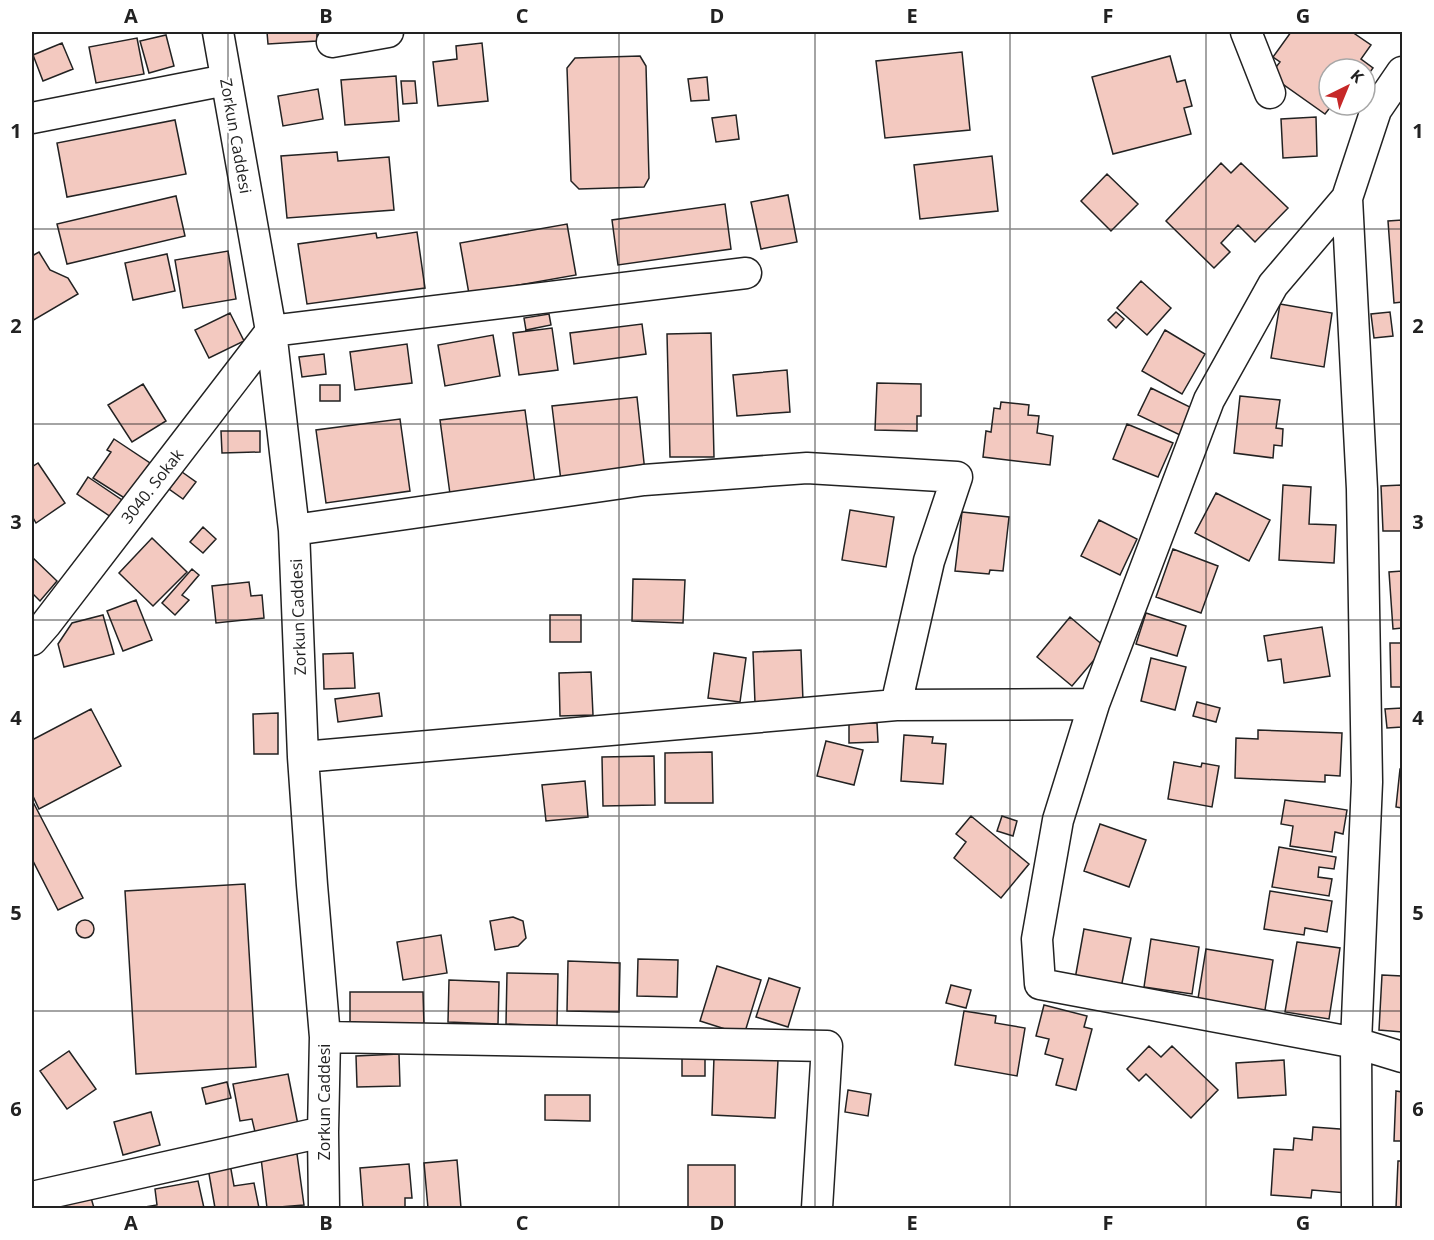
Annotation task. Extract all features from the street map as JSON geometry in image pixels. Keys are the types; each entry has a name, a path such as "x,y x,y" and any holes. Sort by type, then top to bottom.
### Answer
{"street":[{"name":"Zorkun Caddesi","path":"218,32 271,331 294,530 303,757 325,1037 321,1208"},
{"path":"332,42 388,32"},
{"path":"1246,32 1270,93"},
{"path":"1357,1209 1356,1043 1367,783 1362,489 1347,198 1376,110 1402,72"},
{"path":"32,118 226,80"},
{"path":"1347,198 1274,285 1209,400 1094,704 1058,820 1037,939 1040,984 1356,1043 1402,1057"},
{"path":"271,331 746,273"},
{"name":"3040. Sokak","path":"32,640 271,331"},
{"path":"294,530 644,480 807,468 957,477 929,561 897,705"},
{"path":"303,757 897,705 1094,704"},
{"path":"325,1037 827,1046 818,1209"},
{"path":"32,1197 323,1132"}],"building":[{"path":"267,32 317,32 317,41 268,44"},
{"path":"1291,32 1352,32 1371,45 1362,57 1317,57 1317,108 1270,75 1280,62 1273,57"},
{"path":"166,35 174,66 149,73 140,41"},
{"path":"137,38 144,74 96,83 89,47"},
{"path":"62,43 73,69 43,81 33,55"},
{"path":"482,43 488,101 438,106 433,62 457,59 456,46"},
{"path":"962,52 970,130 885,138 876,61"},
{"path":"640,56 646,66 649,178 644,187 579,189 571,181 567,68 575,58"},
{"path":"1170,56 1177,82 1185,80 1192,106 1184,108 1191,134 1113,154 1092,77"},
{"path":"396,76 399,121 345,125 341,80"},
{"path":"707,77 709,100 691,101 688,79"},
{"path":"401,81 415,81 417,103 403,104"},
{"path":"318,89 323,119 283,126 278,96"},
{"path":"736,115 739,139 716,142 712,118"},
{"path":"1316,117 1317,156 1283,158 1281,119"},
{"path":"175,120 186,174 67,197 57,143"},
{"path":"337,152 338,161 389,157 394,210 287,218 281,156"},
{"path":"992,156 998,211 920,219 914,165"},
{"path":"1221,163 1231,173 1241,163 1288,208 1255,242 1238,225 1221,243 1230,252 1214,268 1166,221"},
{"path":"1107,174 1138,204 1111,231 1081,201"},
{"path":"788,195 797,242 761,249 751,202"},
{"path":"176,196 185,236 67,264 57,224"},
{"path":"725,204 731,249 618,265 612,220"},
{"path":"1402,220 1402,302 1394,303 1388,221"},
{"path":"567,224 576,275 469,294 460,243"},
{"path":"417,232 425,288 307,304 298,244 376,233 377,238"},
{"path":"228,251 236,299 183,308 175,260"},
{"path":"39,252 50,270 68,278 78,294 32,321 32,256"},
{"path":"167,254 175,291 133,300 125,263"},
{"path":"1141,281 1171,308 1147,335 1117,308"},
{"path":"1280,304 1332,313 1324,367 1271,358"},
{"path":"1116,312 1124,319 1116,328 1108,320"},
{"path":"1390,312 1393,336 1374,338 1371,314"},
{"path":"230,313 244,341 209,358 195,330"},
{"path":"549,314 551,325 526,330 524,318"},
{"path":"642,324 646,354 574,364 570,333"},
{"path":"552,328 558,370 519,375 513,333"},
{"path":"1165,330 1205,354 1182,394 1142,371"},
{"path":"711,333 714,457 670,457 667,334"},
{"path":"493,335 500,376 445,386 438,345"},
{"path":"407,344 412,383 355,390 350,352"},
{"path":"324,354 326,374 302,377 299,357"},
{"path":"787,370 790,412 737,416 733,375"},
{"path":"877,383 921,384 921,416 917,416 917,431 875,430"},
{"path":"143,384 166,421 132,442 108,405"},
{"path":"320,385 340,385 340,401 320,401"},
{"path":"1151,388 1192,408 1180,435 1138,415"},
{"path":"1240,396 1280,400 1276,428 1283,429 1282,446 1274,445 1273,458 1234,453"},
{"path":"637,397 645,472 561,481 552,406"},
{"path":"1001,402 1029,405 1028,415 1039,416 1037,433 1053,436 1050,465 983,457 986,431 991,432 994,408 1000,409"},
{"path":"525,410 535,484 450,494 440,420"},
{"path":"400,419 410,491 326,503 316,430"},
{"path":"1127,424 1173,443 1158,477 1113,459"},
{"path":"221,431 260,431 260,452 222,453"},
{"path":"114,439 150,463 126,499 93,478 111,452 107,450"},
{"path":"38,463 65,503 36,523 32,516 32,467"},
{"path":"182,472 196,482 183,499 169,489"},
{"path":"88,477 125,502 114,519 77,494"},
{"path":"1283,485 1311,487 1309,524 1336,525 1334,563 1279,560"},
{"path":"1402,485 1402,531 1383,531 1381,486"},
{"path":"1216,493 1270,520 1249,561 1195,533"},
{"path":"850,510 894,517 886,567 842,560"},
{"path":"962,512 1009,517 1003,571 990,570 989,574 955,571"},
{"path":"1099,520 1137,539 1120,575 1081,556"},
{"path":"203,527 216,539 203,553 190,542"},
{"path":"152,538 187,572 153,606 119,573"},
{"path":"1173,549 1218,566 1201,613 1156,597"},
{"path":"32,557 57,581 40,601 32,593"},
{"path":"192,569 199,575 182,595 189,600 175,615 162,603"},
{"path":"1402,571 1402,628 1393,629 1389,572"},
{"path":"633,579 685,580 683,623 632,621"},
{"path":"249,582 251,596 262,595 264,618 216,623 212,586"},
{"path":"136,600 152,640 123,651 107,611"},
{"path":"1146,613 1186,626 1177,656 1136,644"},
{"path":"103,615 114,654 64,667 58,644 72,623"},
{"path":"550,615 581,615 581,642 550,642"},
{"path":"1070,617 1105,647 1072,686 1037,657"},
{"path":"1322,627 1330,676 1284,683 1281,659 1268,661 1264,636"},
{"path":"1390,643 1402,643 1402,687 1391,687"},
{"path":"801,650 803,701 755,703 753,652"},
{"path":"353,653 355,688 324,689 323,654"},
{"path":"714,653 746,658 740,702 708,698"},
{"path":"1151,658 1186,667 1175,710 1141,701"},
{"path":"591,672 593,715 560,716 559,673"},
{"path":"379,693 382,716 338,722 335,699"},
{"path":"1197,702 1220,708 1216,722 1193,716"},
{"path":"1402,708 1402,727 1387,728 1385,709"},
{"path":"91,709 121,766 39,809 32,794 32,740"},
{"path":"278,713 278,754 254,754 253,714"},
{"path":"849,723 877,723 878,742 849,743"},
{"path":"1258,730 1342,733 1340,776 1325,775 1325,782 1235,778 1236,738 1258,739"},
{"path":"904,735 933,737 932,743 946,744 943,784 901,781"},
{"path":"826,741 863,750 854,785 817,776"},
{"path":"712,752 713,803 665,803 665,753"},
{"path":"654,756 655,805 603,806 602,757"},
{"path":"1174,762 1201,767 1202,763 1219,766 1212,807 1168,799"},
{"path":"1400,769 1402,769 1402,808 1396,807"},
{"path":"585,781 588,817 546,821 542,785"},
{"path":"32,800 83,898 58,910 32,859"},
{"path":"1285,800 1347,810 1343,834 1335,832 1332,852 1290,846 1293,826 1281,824"},
{"path":"971,816 1029,864 1001,898 954,858 966,842 956,834"},
{"path":"1002,816 1017,821 1013,836 997,831"},
{"path":"1100,824 1146,840 1129,887 1084,871"},
{"path":"1279,847 1336,857 1334,869 1319,867 1318,877 1332,879 1329,896 1272,887"},
{"path":"245,884 256,1067 136,1074 125,891"},
{"path":"1270,891 1332,901 1327,932 1305,928 1304,935 1264,929"},
{"path":"513,917 523,921 526,938 518,946 495,950 490,921"},
{"path":"85,920 91,923 94,929 91,935 85,938 79,935 76,929 79,923"},
{"path":"1084,929 1131,938 1121,988 1075,979"},
{"path":"441,935 447,973 403,980 397,942"},
{"path":"1151,939 1199,947 1192,994 1144,987"},
{"path":"1297,942 1340,948 1329,1019 1285,1012"},
{"path":"1206,949 1273,960 1264,1016 1197,1005"},
{"path":"638,959 678,960 677,997 637,996"},
{"path":"568,961 620,963 619,1012 567,1011"},
{"path":"717,966 761,980 744,1035 700,1021"},
{"path":"507,973 558,974 557,1026 506,1024"},
{"path":"1382,975 1402,976 1402,1032 1379,1030"},
{"path":"769,978 800,988 788,1027 756,1017"},
{"path":"449,980 499,982 498,1024 448,1022"},
{"path":"951,985 971,990 966,1008 946,1003"},
{"path":"350,992 423,992 424,1025 350,1025"},
{"path":"1044,1005 1087,1016 1084,1027 1092,1029 1076,1090 1056,1085 1063,1059 1045,1054 1049,1039 1036,1036"},
{"path":"964,1011 996,1016 995,1023 1025,1028 1017,1076 955,1065"},
{"path":"1149,1046 1161,1057 1172,1046 1218,1090 1191,1118 1146,1074 1139,1081 1127,1069"},
{"path":"69,1051 96,1089 67,1109 40,1071"},
{"path":"399,1054 400,1086 357,1087 356,1056"},
{"path":"705,1057 705,1076 682,1076 682,1058"},
{"path":"714,1057 778,1060 775,1118 712,1115"},
{"path":"1284,1060 1286,1095 1238,1098 1236,1063"},
{"path":"288,1074 298,1125 255,1132 252,1119 240,1121 233,1084"},
{"path":"227,1082 231,1098 206,1104 202,1088"},
{"path":"848,1090 871,1094 868,1116 845,1112"},
{"path":"1396,1091 1402,1092 1402,1141 1394,1141"},
{"path":"545,1095 590,1095 590,1121 545,1120"},
{"path":"151,1112 160,1145 123,1155 114,1122"},
{"path":"1313,1127 1353,1130 1347,1193 1312,1190 1311,1198 1271,1195 1274,1149 1293,1150 1294,1138 1312,1140"},
{"path":"297,1154 304,1205 267,1208 261,1158"},
{"path":"457,1160 461,1208 428,1208 424,1163"},
{"path":"1398,1161 1402,1161 1402,1208 1396,1208"},
{"path":"230,1164 234,1186 254,1183 259,1208 215,1208 208,1168"},
{"path":"409,1164 412,1198 405,1198 405,1208 363,1208 360,1168"},
{"path":"688,1165 735,1165 735,1208 688,1208"},
{"path":"198,1181 204,1208 139,1208 157,1205 155,1189"},
{"path":"89,1191 94,1208 39,1208"}]}
